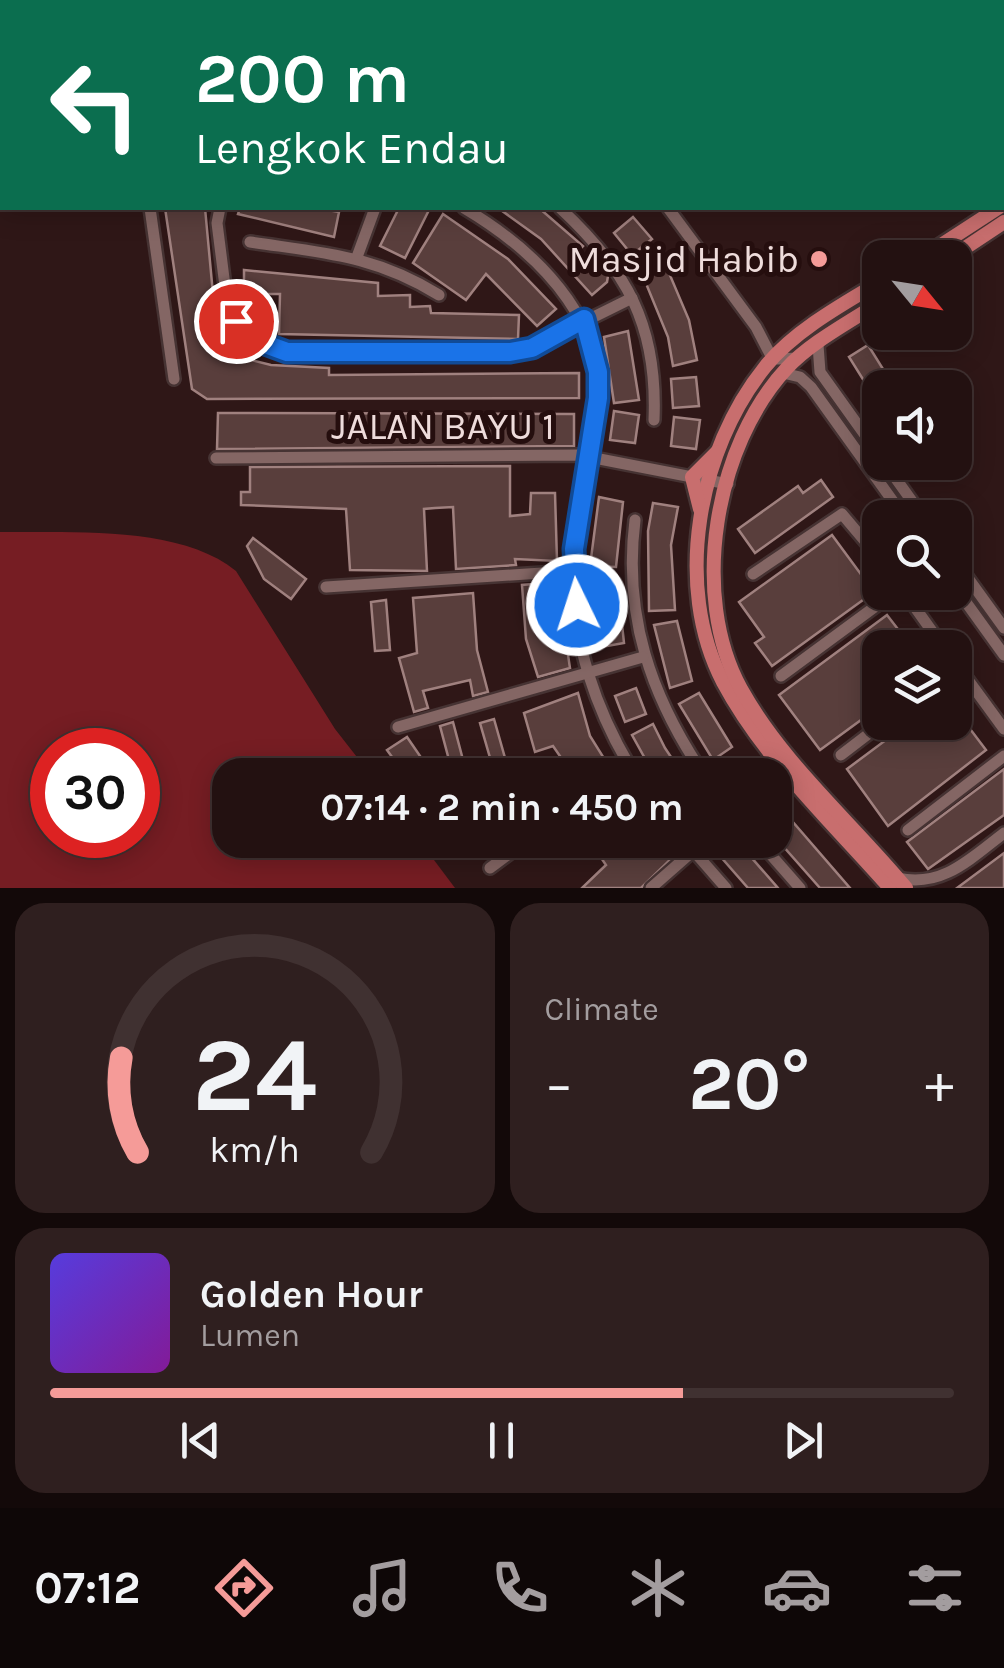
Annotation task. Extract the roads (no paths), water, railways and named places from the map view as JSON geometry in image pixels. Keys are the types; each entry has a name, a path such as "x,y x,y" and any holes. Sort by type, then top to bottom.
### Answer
{"main road":[{"path":"949,240 994,210"},
{"path":"972,243 1004,222"},
{"path":"862,294 774,357 737,407 717,451 710,480 702,524 698,592 705,633 722,679 771,753 898,885"},
{"path":"862,314 797,358 782,372 750,417 728,484 712,574 718,623 730,666 781,745 898,885"},
{"path":"702,524 699,491 692,477 717,451"}],"street":[{"path":"150,210 174,378"},
{"path":"220,210 217,223 227,302 245,332 272,348 510,352 532,348 632,298"},
{"path":"357,257 374,210"},
{"path":"466,210 554,280 584,319 598,372 596,428 587,458 572,571 586,674 626,758"},
{"path":"562,210 619,270 632,298 652,361 654,420"},
{"path":"669,210 774,357 797,358"},
{"path":"250,242 357,257 400,270 440,295"},
{"path":"756,327 773,340 794,340"},
{"path":"818,345 820,372 862,431"},
{"path":"782,372 800,377 811,387 892,500"},
{"name":"JALAN BAYU 1","path":"216,458 587,458 728,484"},
{"path":"753,574 842,514 862,538"},
{"path":"635,520 632,585 643,657 664,710 694,758"},
{"path":"326,587 572,571"},
{"path":"972,584 1004,628"},
{"path":"782,676 870,610"},
{"path":"972,610 1004,655"},
{"path":"398,727 643,657"},
{"path":"972,687 1004,729"},
{"path":"840,755 862,738"},
{"path":"908,830 1004,756"},
{"path":"898,885 936,886 1004,832"},
{"path":"490,868 504,858"},
{"path":"652,888 685,858"},
{"path":"699,858 726,888"},
{"path":"774,858 800,888"}],"place":[{"name":"Masjid Habib","path":"819,259"}]}
